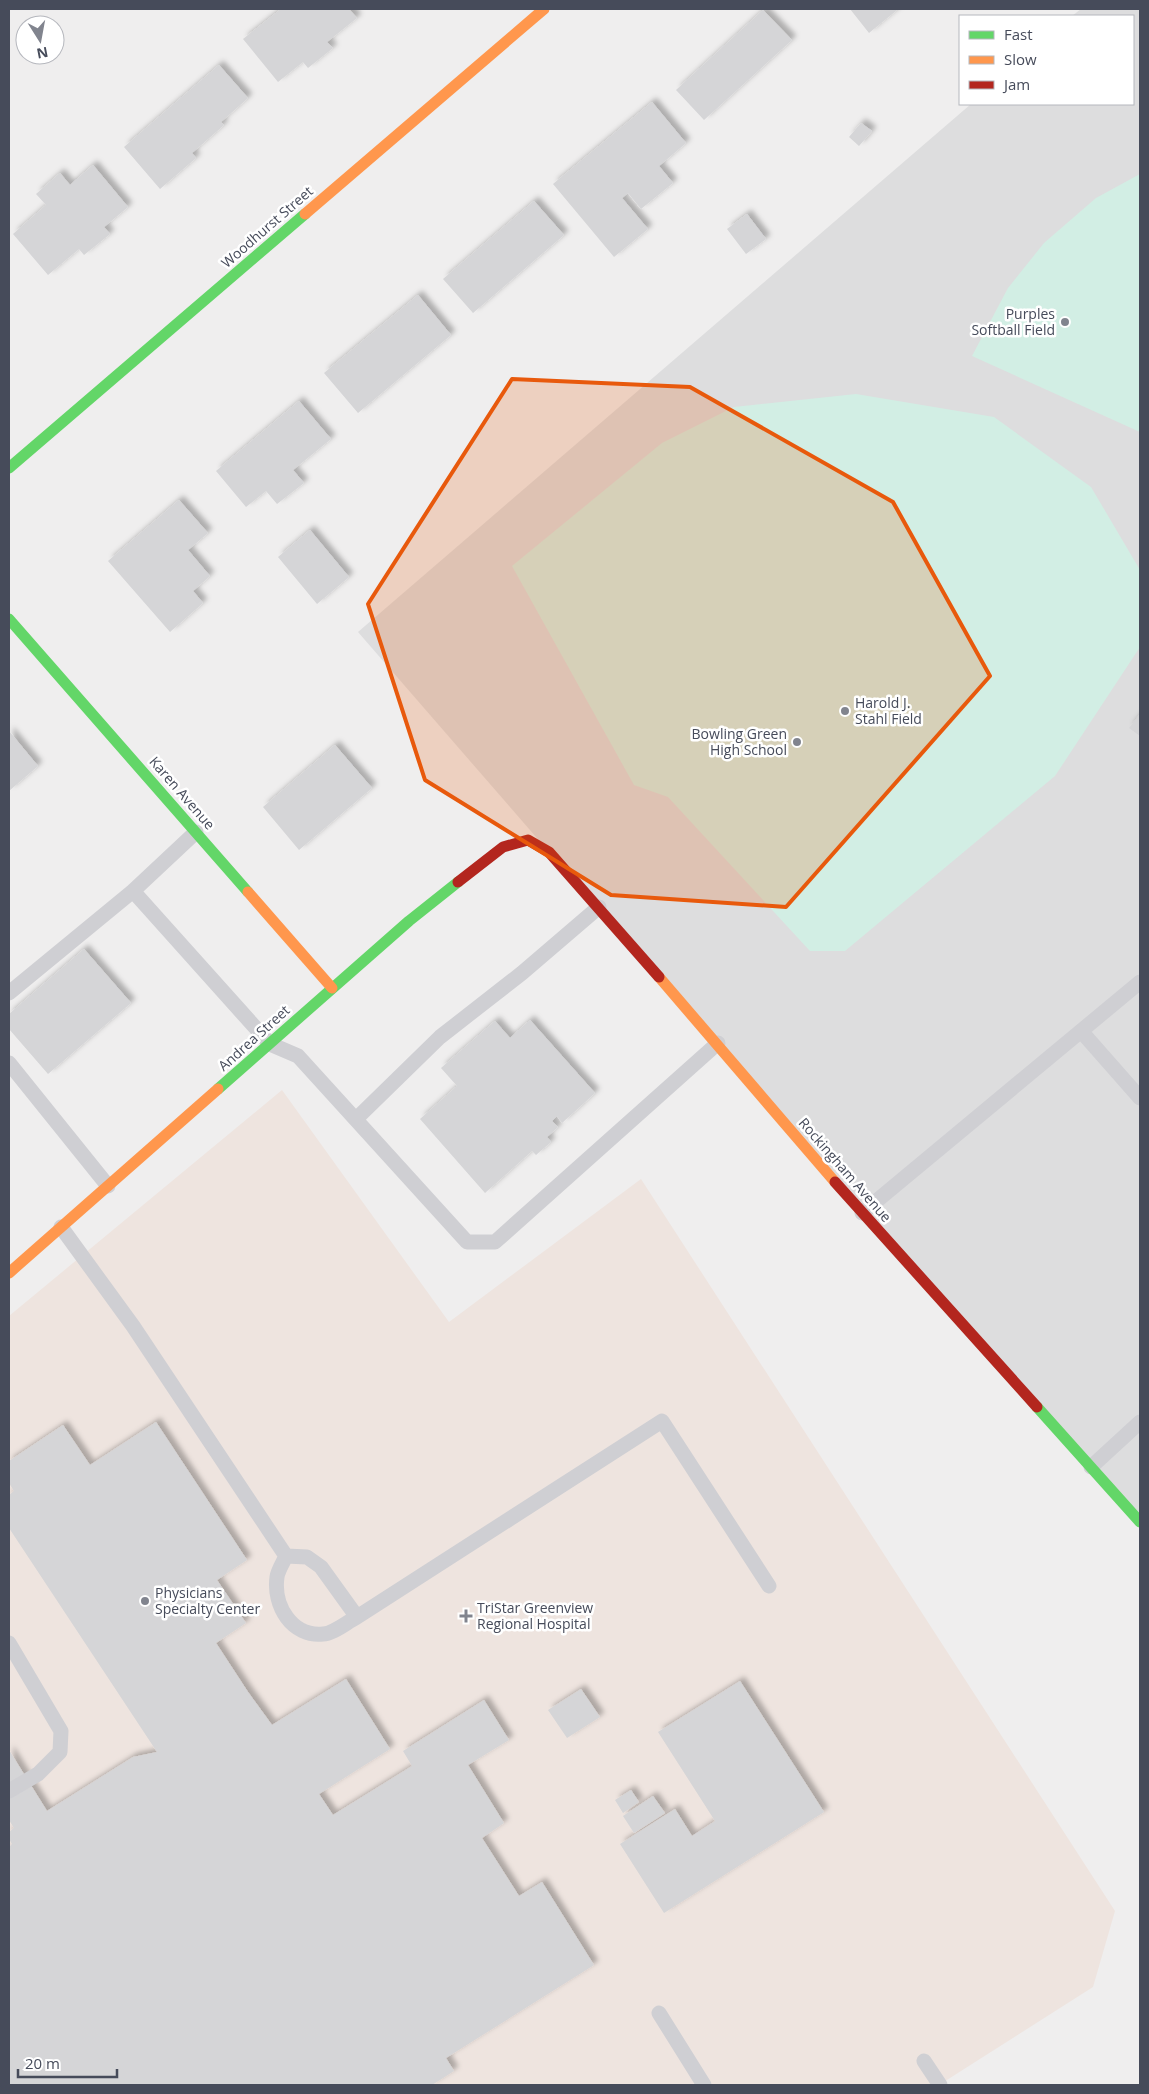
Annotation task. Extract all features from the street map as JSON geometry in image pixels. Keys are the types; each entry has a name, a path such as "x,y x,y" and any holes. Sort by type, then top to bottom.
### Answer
{"street":[{"name":"Woodhurst Street","path":"9,468 544,9"},
{"name":"Karen Avenue","path":"9,618 332,988"},
{"name":"Andrea Street","path":"9,1273 409,921 503,847 528,840"},
{"name":"Rockingham Avenue","path":"528,840 549,852 599,907 718,1043 862,1214 1140,1522"}],"lane":[{"path":"9,993 132,891 196,832"},
{"path":"132,891 270,1044 298,1056 467,1242 495,1242 718,1043"},
{"path":"356,1119 440,1037 522,973 599,907"},
{"path":"862,1214 1140,982"},
{"path":"1081,1031 1140,1098"},
{"path":"9,1063 108,1186"},
{"path":"61,1227 133,1326 286,1556"},
{"path":"286,1556 277,1576 278,1600 286,1619 304,1633 324,1634 357,1617 662,1421 769,1586"},
{"path":"1091,1467 1140,1422"},
{"path":"286,1556 307,1557 321,1567 357,1617"},
{"path":"9,1643 61,1731 60,1752 38,1774 9,1791"},
{"path":"659,2013 704,2085"},
{"path":"924,2061 940,2085"}],"highlighted area":[{"path":"512,379 690,387 893,502 990,676 786,907 611,895 425,780 368,604"}],"shaded area":[{"name":"Bowling Green High School","path":"1081,9 1140,9 1140,1522 549,852 358,632 970,105 1134,105 1134,15 1073,15"},
{"name":"TriStar Greenview Regional Hospital","path":"282,1090 449,1322 641,1179 1115,1911 1093,1987 939,2085 9,2085 9,1316"}],"green space":[{"name":"Purples Softball Field","path":"1140,174 1140,432 972,356 1008,288 1044,243 1096,198"},
{"name":"Harold J. Stahl Field","path":"856,394 994,417 1091,487 1140,570 1140,647 1055,776 845,951 810,951 668,797 634,785 512,566 662,443 734,407"}],"building":[{"path":"281,9 349,9 357,18 327,42 333,48 308,68 303,62 278,82 243,39"},
{"path":"850,9 896,9 897,10 869,33"},
{"path":"763,10 792,40 704,120 676,90"},
{"path":"219,65 248,98 221,122 224,125 192,153 196,158 160,189 124,147"},
{"path":"652,102 686,143 659,166 673,183 641,209 628,193 622,198 648,229 614,257 553,184"},
{"path":"861,123 872,131 859,146 849,137"},
{"path":"93,165 128,207 104,227 110,234 84,255 79,249 48,275 13,234 46,205 36,194 60,173 70,185"},
{"path":"534,201 564,235 473,313 443,279"},
{"path":"747,214 766,239 746,254 727,229"},
{"path":"418,295 451,335 358,413 324,373"},
{"path":"299,401 331,439 293,470 304,483 277,504 266,491 246,507 216,471"},
{"path":"179,500 208,533 188,550 210,576 193,591 203,603 170,632 108,561"},
{"path":"310,530 349,577 317,604 278,557"},
{"path":"1140,714 1140,736 1129,728"},
{"path":"9,731 38,766 9,791"},
{"path":"335,745 372,788 299,850 263,807"},
{"path":"84,949 131,1003 48,1074 9,1029 9,1014"},
{"path":"530,1020 595,1093 562,1123 557,1116 552,1121 558,1127 547,1137 551,1142 536,1155 532,1151 485,1193 420,1119 457,1086 441,1068 495,1021 510,1038"},
{"path":"156,1422 247,1560 217,1580 246,1623 216,1643 248,1692 272,1725 346,1679 390,1749 319,1794 333,1815 412,1766 403,1751 484,1700 509,1740 468,1765 504,1823 482,1838 519,1896 542,1882 594,1965 446,2058 454,2071 432,2085 9,2085 9,1847 12,1844 9,1839 9,1832 14,1828 9,1820 9,1750 47,1811 133,1757 157,1752 9,1528 9,1495 14,1491 9,1483 9,1461 63,1425 90,1465"},
{"path":"740,1681 824,1812 664,1913 620,1844 675,1809 692,1836 715,1821 658,1732"},
{"path":"581,1689 600,1717 567,1738 548,1710"},
{"path":"631,1790 639,1802 623,1813 615,1800"},
{"path":"653,1796 665,1813 634,1833 623,1816"}],"traffic: fast":[{"path":"9,468 305,214"},
{"path":"9,619 248,892"},
{"path":"218,1089 409,921 458,882"},
{"path":"1037,1407 1140,1522"}],"traffic: slow":[{"path":"305,214 544,9"},
{"path":"248,892 332,988"},
{"path":"659,977 835,1182"},
{"path":"9,1273 218,1089"}],"traffic: jam":[{"path":"458,882 503,847 528,840 549,852 659,977"},
{"path":"835,1182 1037,1407"}],"place":[{"name":"Purples Softball Field","path":"1065,322"},
{"name":"Harold J. Stahl Field","path":"845,711"},
{"name":"Bowling Green High School","path":"797,742"},
{"name":"Physicians Specialty Center","path":"145,1601"},
{"name":"TriStar Greenview Regional Hospital","path":"466,1616"}]}
